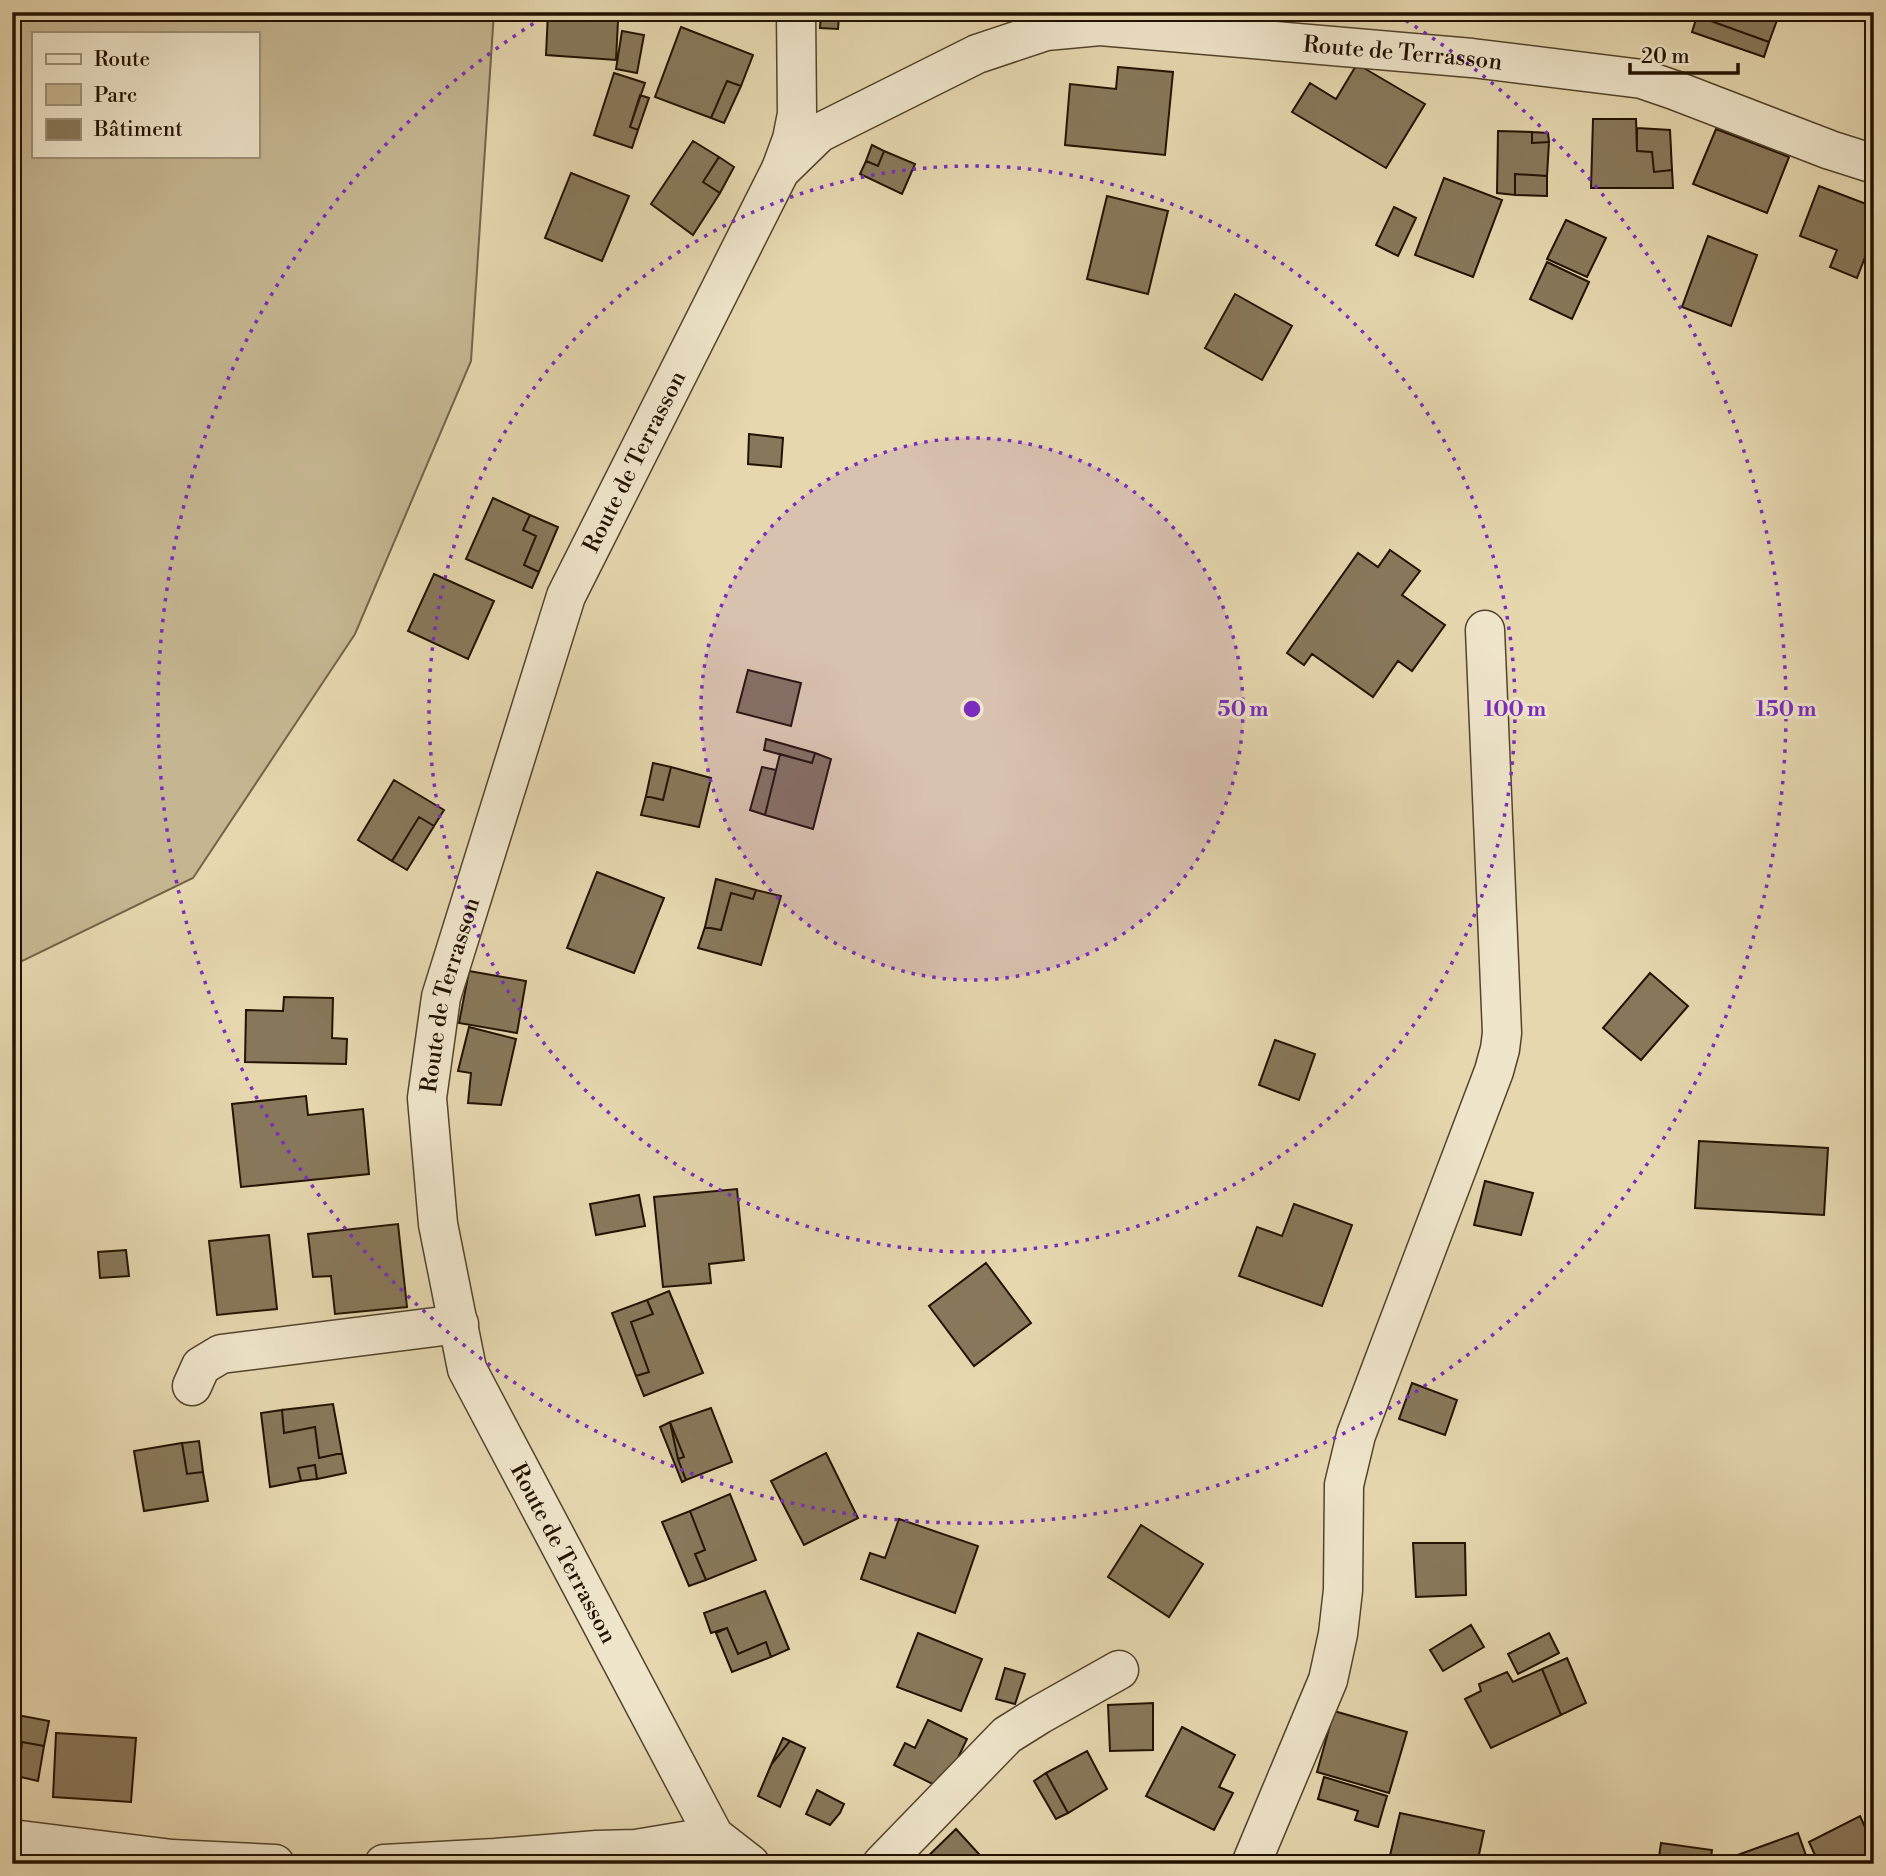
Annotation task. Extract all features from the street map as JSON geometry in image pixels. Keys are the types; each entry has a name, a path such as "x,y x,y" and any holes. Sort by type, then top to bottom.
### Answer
{"street":[{"path":"780,171 792,139 797,114 796,12"},
{"name":"Route de Terrasson","path":"714,1836 467,1369 438,1224 428,1098 441,997 566,596 780,171 819,133 977,54 1046,32 1100,26 1472,58 1642,79 1874,164"},
{"path":"1251,1864 1328,1680 1338,1634 1343,1590 1344,1485 1356,1435 1500,1049 1502,1033 1485,630"},
{"path":"192,1386 201,1366 221,1354 459,1324"},
{"path":"882,1864 1007,1735 1119,1670"},
{"path":"384,1864 597,1850 635,1856 714,1836 750,1864"},
{"path":"12,1839 172,1859 275,1864"}],"green space":[{"path":"12,12 494,12 471,361 355,634 193,878 12,966"}],"building":[{"path":"548,12 603,12 602,19 618,21 616,60 546,55"},
{"path":"603,12 619,12 618,21 602,19"},
{"path":"821,12 915,12 915,20 839,16 838,29 820,28"},
{"path":"1699,12 1780,12 1769,42 1697,16"},
{"path":"1697,16 1769,42 1764,57 1692,32"},
{"path":"681,27 753,55 741,86 727,81 711,118 655,97"},
{"path":"622,31 644,35 637,73 616,69"},
{"path":"1357,64 1425,104 1386,168 1292,112 1310,83 1336,99"},
{"path":"1118,67 1173,72 1165,155 1065,145 1070,84 1116,89"},
{"path":"614,73 645,83 630,127 638,130 632,148 594,135"},
{"path":"727,81 741,86 724,123 711,118"},
{"path":"640,95 649,98 638,130 630,127"},
{"path":"1593,119 1636,119 1637,151 1652,152 1654,172 1672,170 1673,188 1591,188"},
{"path":"1637,128 1670,130 1672,170 1654,172 1652,152 1637,151"},
{"path":"1716,129 1789,157 1767,213 1693,184"},
{"path":"1498,131 1532,132 1532,143 1549,142 1547,176 1515,174 1515,195 1497,193"},
{"path":"1532,132 1548,133 1549,142 1532,143"},
{"path":"693,141 719,157 703,182 720,193 693,235 651,204"},
{"path":"872,145 884,151 878,166 866,161"},
{"path":"884,151 915,164 902,194 860,174 866,161 878,166"},
{"path":"719,157 734,167 720,193 703,182"},
{"path":"571,173 629,196 602,261 545,238"},
{"path":"1515,174 1547,176 1547,196 1515,195"},
{"path":"1444,178 1502,200 1473,277 1415,255"},
{"path":"1819,186 1874,207 1874,234 1857,278 1830,267 1837,250 1800,236"},
{"path":"1107,196 1168,211 1148,294 1087,279"},
{"path":"1394,207 1416,218 1398,256 1376,245"},
{"path":"1566,220 1606,238 1587,277 1547,259"},
{"path":"1708,236 1757,255 1731,326 1682,307"},
{"path":"1547,262 1589,282 1572,319 1530,299"},
{"path":"1235,294 1292,326 1262,380 1205,348"},
{"path":"749,434 783,438 781,467 748,464"},
{"path":"493,498 530,515 523,530 536,536 524,565 539,572 532,588 466,559"},
{"path":"530,515 558,527 539,572 524,565 536,536 523,530"},
{"path":"1390,550 1420,571 1402,595 1445,625 1412,671 1398,661 1373,697 1312,654 1304,665 1287,653 1358,553 1378,567"},
{"path":"434,574 494,601 468,659 408,631"},
{"path":"748,670 801,683 791,726 737,712"},
{"path":"766,739 815,753 812,763 764,750"},
{"path":"815,753 831,759 813,829 765,815 780,754 812,763"},
{"path":"653,763 671,767 663,800 646,796"},
{"path":"671,767 711,778 699,827 641,815 646,796 663,800"},
{"path":"762,767 776,770 765,815 750,810"},
{"path":"394,780 444,810 434,826 419,817 392,861 358,840"},
{"path":"419,817 434,826 407,870 392,861"},
{"path":"597,872 664,898 634,973 567,948"},
{"path":"716,879 756,890 753,899 731,893 721,930 705,927"},
{"path":"756,890 781,896 761,965 698,948 705,927 721,930 731,893 753,899"},
{"path":"469,971 526,981 517,1033 459,1023"},
{"path":"1650,973 1688,1006 1641,1060 1603,1028"},
{"path":"284,997 333,998 332,1038 347,1039 346,1064 245,1062 246,1010 283,1011"},
{"path":"469,1027 516,1039 501,1105 468,1103 471,1073 458,1071"},
{"path":"1275,1040 1315,1054 1299,1100 1259,1085"},
{"path":"306,1096 308,1115 363,1109 369,1174 241,1187 232,1104"},
{"path":"1699,1141 1828,1148 1824,1215 1695,1208"},
{"path":"1485,1181 1533,1193 1521,1235 1474,1225"},
{"path":"737,1189 744,1260 709,1264 711,1283 663,1287 654,1197"},
{"path":"639,1195 645,1226 596,1235 590,1204"},
{"path":"1294,1204 1352,1225 1322,1306 1239,1276 1257,1227 1282,1236"},
{"path":"398,1224 407,1307 335,1314 331,1276 313,1277 308,1234"},
{"path":"269,1235 277,1309 217,1315 209,1241"},
{"path":"126,1250 129,1276 100,1278 98,1252"},
{"path":"986,1263 1031,1323 974,1366 929,1306"},
{"path":"669,1291 703,1373 644,1396 636,1376 649,1372 631,1322 653,1314 647,1300"},
{"path":"647,1300 653,1314 631,1322 649,1372 636,1376 612,1313"},
{"path":"1412,1383 1457,1400 1445,1435 1399,1419"},
{"path":"333,1404 342,1453 319,1458 315,1427 284,1433 282,1410"},
{"path":"711,1408 732,1462 686,1480 678,1459 684,1457 670,1422"},
{"path":"282,1410 284,1433 315,1427 319,1458 342,1453 346,1473 317,1479 315,1465 298,1468 301,1481 270,1487 261,1413"},
{"path":"670,1422 678,1459 686,1480 682,1482 660,1427"},
{"path":"670,1422 684,1457 678,1459"},
{"path":"199,1441 203,1472 187,1474 182,1443"},
{"path":"182,1443 187,1474 203,1472 208,1501 144,1511 134,1451"},
{"path":"826,1453 858,1518 804,1545 771,1481"},
{"path":"315,1465 317,1479 301,1481 298,1468"},
{"path":"730,1494 756,1560 706,1580 695,1554 705,1550 690,1511"},
{"path":"690,1511 705,1550 695,1554 706,1580 689,1586 662,1522"},
{"path":"899,1519 978,1546 955,1613 861,1579 870,1553 885,1558"},
{"path":"1141,1525 1203,1564 1169,1617 1108,1577"},
{"path":"1413,1543 1465,1543 1466,1595 1416,1597"},
{"path":"765,1591 789,1649 771,1657 766,1642 738,1654 727,1628 711,1633 704,1613"},
{"path":"1471,1625 1484,1647 1443,1671 1430,1650"},
{"path":"727,1628 738,1654 766,1642 771,1657 732,1672 716,1633"},
{"path":"918,1633 982,1659 961,1711 897,1687"},
{"path":"1549,1633 1559,1653 1518,1674 1508,1654"},
{"path":"1567,1658 1586,1703 1561,1715 1542,1669"},
{"path":"1005,1668 1025,1674 1015,1704 996,1699"},
{"path":"1542,1669 1561,1715 1491,1748 1465,1699 1481,1691 1479,1684 1507,1672 1513,1682"},
{"path":"1153,1703 1153,1750 1110,1751 1108,1705"},
{"path":"1334,1711 1407,1732 1389,1793 1317,1772"},
{"path":"12,1714 49,1721 44,1746 22,1742 20,1759 12,1757"},
{"path":"928,1720 967,1739 943,1789 894,1765 905,1743 915,1748"},
{"path":"1182,1727 1235,1755 1219,1787 1233,1793 1214,1830 1146,1796"},
{"path":"56,1733 136,1738 131,1802 53,1797"},
{"path":"783,1738 790,1741 771,1765"},
{"path":"790,1741 805,1748 780,1807 758,1796 771,1765"},
{"path":"22,1742 44,1746 38,1781 12,1775 12,1757 20,1759"},
{"path":"1087,1751 1107,1789 1068,1813 1046,1773"},
{"path":"1046,1773 1068,1813 1056,1819 1034,1781"},
{"path":"1324,1777 1387,1796 1378,1827 1355,1820 1358,1811 1318,1799"},
{"path":"817,1790 844,1804 830,1825 806,1814"},
{"path":"1400,1813 1484,1831 1477,1864 1388,1864"},
{"path":"1860,1816 1874,1847 1874,1864 1819,1864 1809,1842"},
{"path":"956,1829 988,1864 920,1864"},
{"path":"1798,1833 1809,1864 1737,1864 1735,1856"},
{"path":"1661,1843 1712,1850 1710,1864 1658,1864"}]}
